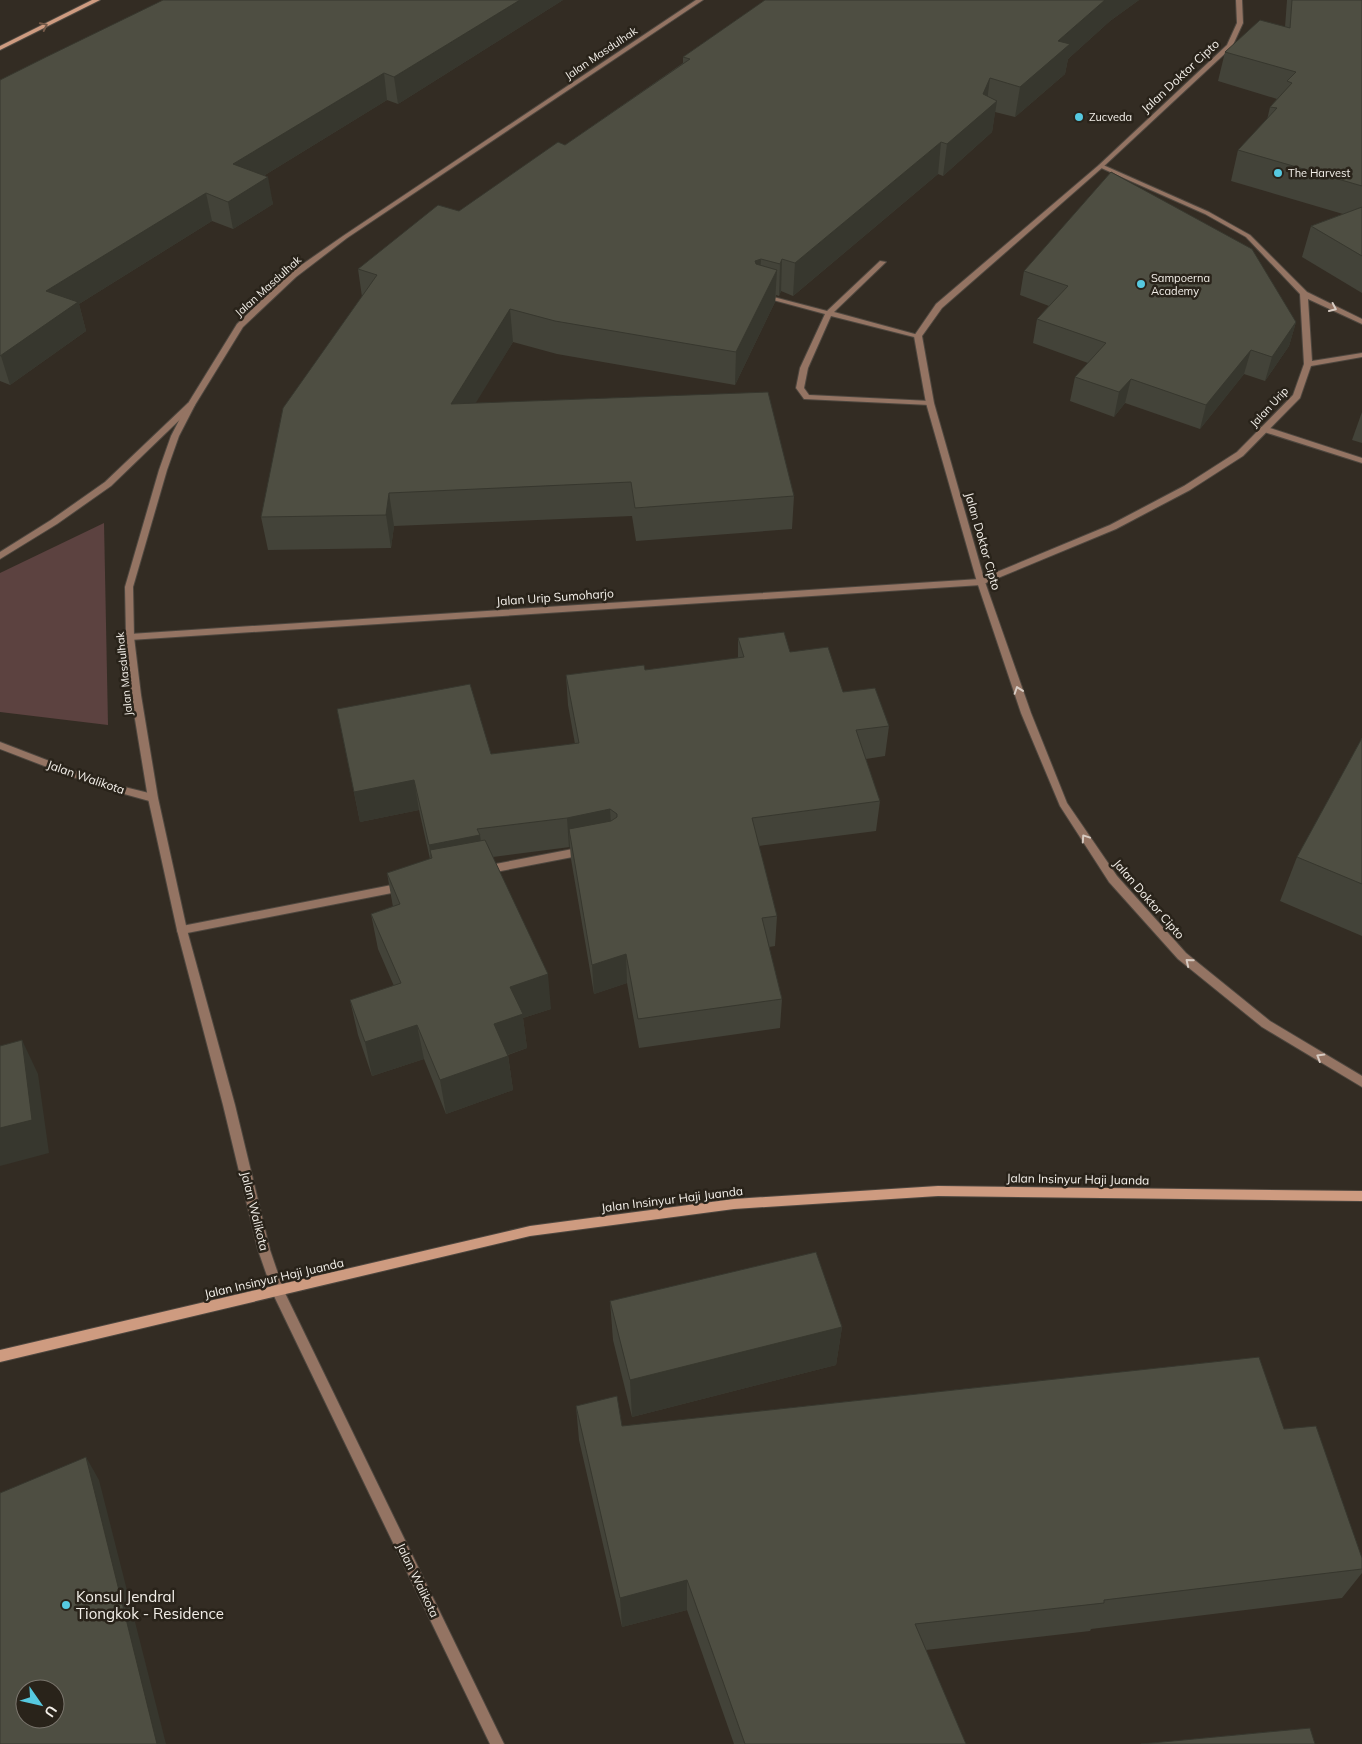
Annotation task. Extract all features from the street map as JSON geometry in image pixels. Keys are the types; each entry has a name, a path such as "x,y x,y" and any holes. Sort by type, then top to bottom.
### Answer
{"main road":[{"path":"0,48 97,0"},
{"name":"Jalan Insinyur Haji Juanda","path":"0,1356 278,1292 530,1231 734,1204 938,1190 1362,1196"}],"street":[{"name":"Jalan Masdulhak","path":"153,798 136,695 130,637 129,587 163,470 175,436 191,405 240,326 293,275 345,237 700,0"},
{"name":"Jalan Doktor Cipto","path":"1239,0 1240,23 1230,46 1101,166 939,306 918,336 930,403 982,582 1026,713 1063,804 1113,879 1190,962 1266,1024 1362,1082"},
{"path":"1101,166 1207,213 1248,236 1304,294 1362,322"},
{"path":"882,262 829,313 804,368 800,388 807,397 930,403"},
{"name":"Jalan Urip","path":"982,582 1113,527 1187,488 1240,454 1297,396 1308,364 1304,294"},
{"path":"759,295 918,336"},
{"path":"1308,364 1362,355"},
{"path":"0,556 54,522 108,484 191,405"},
{"path":"1264,429 1362,461"},
{"name":"Jalan Urip Sumoharjo","path":"130,637 982,582"},
{"name":"Jalan Walikota","path":"0,744 102,785 153,798 182,930 229,1105 264,1250 278,1292 498,1744"},
{"path":"475,872 592,849"},
{"path":"182,930 416,884"}],"shaded area":[{"path":"104,523 108,725 0,712 0,573"}],"building":[{"path":"163,0 520,0 394,77 384,73 233,164 268,177 228,202 206,193 46,291 78,302 0,356 0,80"},
{"path":"765,0 1105,0 1058,41 1070,44 1020,87 990,78 983,94 997,101 947,144 941,142 795,263 782,259 780,264 761,259 755,261 756,264 777,270 736,352 555,321 510,309 451,404 768,392 794,496 635,508 631,482 389,493 386,515 261,517 283,408 377,275 358,269 438,205 459,211 558,142 565,145 690,59 683,57"},
{"path":"1292,0 1362,0 1362,186 1238,150 1277,108 1270,107 1292,83 1287,81 1296,72 1225,52 1260,20 1290,28"},
{"name":"Sampoerna Academy","path":"1111,172 1252,249 1296,322 1272,357 1251,350 1206,405 1131,379 1119,392 1075,377 1106,343 1037,319 1068,286 1024,271"},
{"path":"1362,207 1362,256 1311,226"},
{"path":"784,632 790,652 828,647 843,692 875,688 889,726 856,730 880,801 752,818 777,916 762,918 782,999 638,1019 626,954 592,965 569,829 611,821 617,817 617,814 610,809 567,818 477,829 480,835 429,845 414,780 354,792 337,709 470,684 491,754 579,743 566,675 644,665 645,670 744,657 738,638"},
{"path":"1362,738 1362,884 1297,857"},
{"path":"485,840 548,974 510,987 523,1014 494,1024 508,1056 440,1080 417,1025 365,1042 350,1000 401,983 371,914 400,904 387,873 432,858 430,850"},
{"path":"22,1040 32,1120 0,1128 0,1046"},
{"path":"816,1252 842,1327 630,1380 610,1301"},
{"path":"1259,1357 1284,1429 1316,1426 1362,1558 1362,1569 1104,1600 1104,1603 915,1624 966,1744 745,1744 687,1580 620,1598 576,1406 617,1396 622,1426"},
{"name":"Konsul Jendral Tiongkok - Residence","path":"86,1457 157,1744 0,1744 0,1493"},
{"path":"1310,1728 1315,1744 1141,1744"}],"place":[{"name":"Zucveda","path":"1079,117"},
{"name":"The Harvest","path":"1278,173"},
{"name":"Sampoerna Academy","path":"1141,284"},
{"name":"Konsul Jendral Tiongkok - Residence","path":"66,1605"}]}
